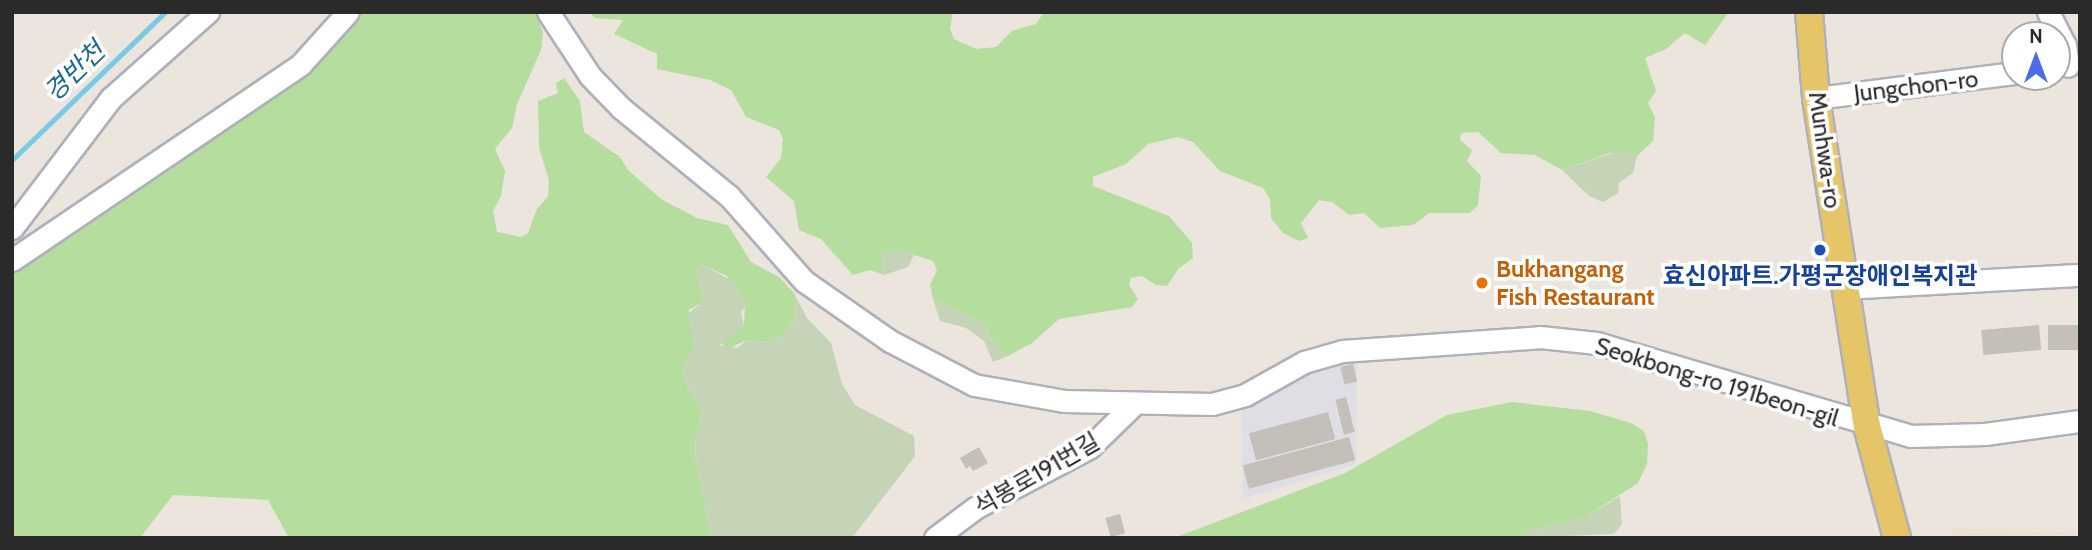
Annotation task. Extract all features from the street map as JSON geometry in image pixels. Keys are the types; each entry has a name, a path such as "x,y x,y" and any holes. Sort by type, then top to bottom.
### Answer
{"main road":[{"name":"Munhwa-ro","path":"1809,12 1816,98 1867,426 1897,538"}],"street":[{"path":"12,228 111,98 208,12"},
{"path":"12,260 301,64 348,12"},
{"name":"Seokbong-ro 191beon-gil","path":"548,12 570,52 621,108 707,175 804,281 890,341 937,369 986,388 1064,401 1212,404 1245,395 1304,362 1342,351 1540,337 1597,343 1867,426 1930,438 2080,421"},
{"name":"Jungchon-ro","path":"1816,98 2001,75"},
{"path":"1845,288 2080,275"},
{"name":"석봉로191번길","path":"935,538 975,508 1090,447 1134,404"}],"shaded area":[{"path":"1357,359 1356,464 1243,499 1241,411 1309,369"},
{"path":"1951,528 2080,533 2080,538 1952,538"}],"green space":[{"path":"359,12 535,12 543,32 541,50 517,104 512,128 495,149 505,171 501,196 493,211 497,232 521,237 528,233 537,209 548,196 549,180 539,148 538,101 558,93 556,83 564,78 580,101 584,132 620,157 628,170 661,199 697,218 728,225 751,262 779,277 794,293 794,319 787,332 768,342 747,340 727,349 720,342 744,326 745,303 727,276 702,265 696,269 704,301 689,310 694,351 684,364 688,390 702,409 694,448 711,538 289,538 268,500 173,495 140,538 12,538 12,270 305,70"},
{"path":"590,12 953,12 950,28 954,39 976,49 996,47 1012,31 1036,24 1044,12 1729,12 1705,45 1685,33 1666,49 1645,58 1656,91 1648,103 1655,117 1653,141 1637,156 1610,153 1562,170 1535,155 1501,153 1478,132 1461,133 1460,140 1472,150 1467,161 1481,176 1478,205 1470,213 1429,213 1413,225 1380,228 1364,213 1349,215 1332,202 1319,200 1301,223 1308,238 1299,241 1283,233 1271,218 1270,199 1263,188 1220,171 1193,142 1178,137 1148,144 1126,164 1093,177 1093,186 1169,216 1192,243 1193,258 1179,268 1167,286 1156,285 1142,276 1131,278 1129,285 1138,299 1132,307 1059,319 1032,343 1006,357 989,336 987,325 933,299 930,285 937,270 933,261 896,249 882,267 884,275 870,270 853,275 821,239 799,230 794,201 766,177 781,158 783,139 779,130 746,117 731,90 710,80 657,69 657,54 614,34 623,20 594,18"},
{"path":"1616,152 1637,156 1633,173 1619,183 1618,193 1603,202 1589,196 1562,170"},
{"path":"896,249 914,255 908,267 884,275 880,255"},
{"path":"702,265 735,282 746,305 741,312 744,326 719,345 737,348 747,340 768,342 787,332 794,319 794,293 807,318 831,343 842,384 855,405 914,436 915,456 852,538 711,538 694,448 702,409 688,390 681,369 694,351 688,314 704,300 696,269"},
{"path":"933,299 987,325 989,336 1006,357 993,362 984,341 966,328 940,321"},
{"path":"1512,402 1590,411 1631,423 1644,431 1648,444 1647,464 1638,483 1584,518 1529,530 1520,538 1174,538 1345,473 1447,415"},
{"path":"1620,496 1622,524 1614,534 1520,538 1529,530 1584,518"}],"building":[{"path":"2039,325 2041,350 1983,355 1981,330"},
{"path":"2048,325 2080,325 2080,350 2048,350"},
{"path":"1353,364 1357,382 1344,384 1340,367"},
{"path":"1346,397 1355,432 1344,435 1335,400"},
{"path":"1328,412 1335,439 1256,460 1249,433"},
{"path":"1349,437 1355,460 1249,489 1243,465"},
{"path":"979,447 988,463 973,471 970,466 966,469 960,458"},
{"path":"1120,514 1125,533 1111,537 1106,518"}],"waterway":[{"name":"경반천","path":"12,160 165,12"}],"place":[{"name":"효신아파트.가평군장애인복지관","path":"1820,250"},
{"name":"Bukhangang Fish Restaurant","path":"1482,283"}]}
